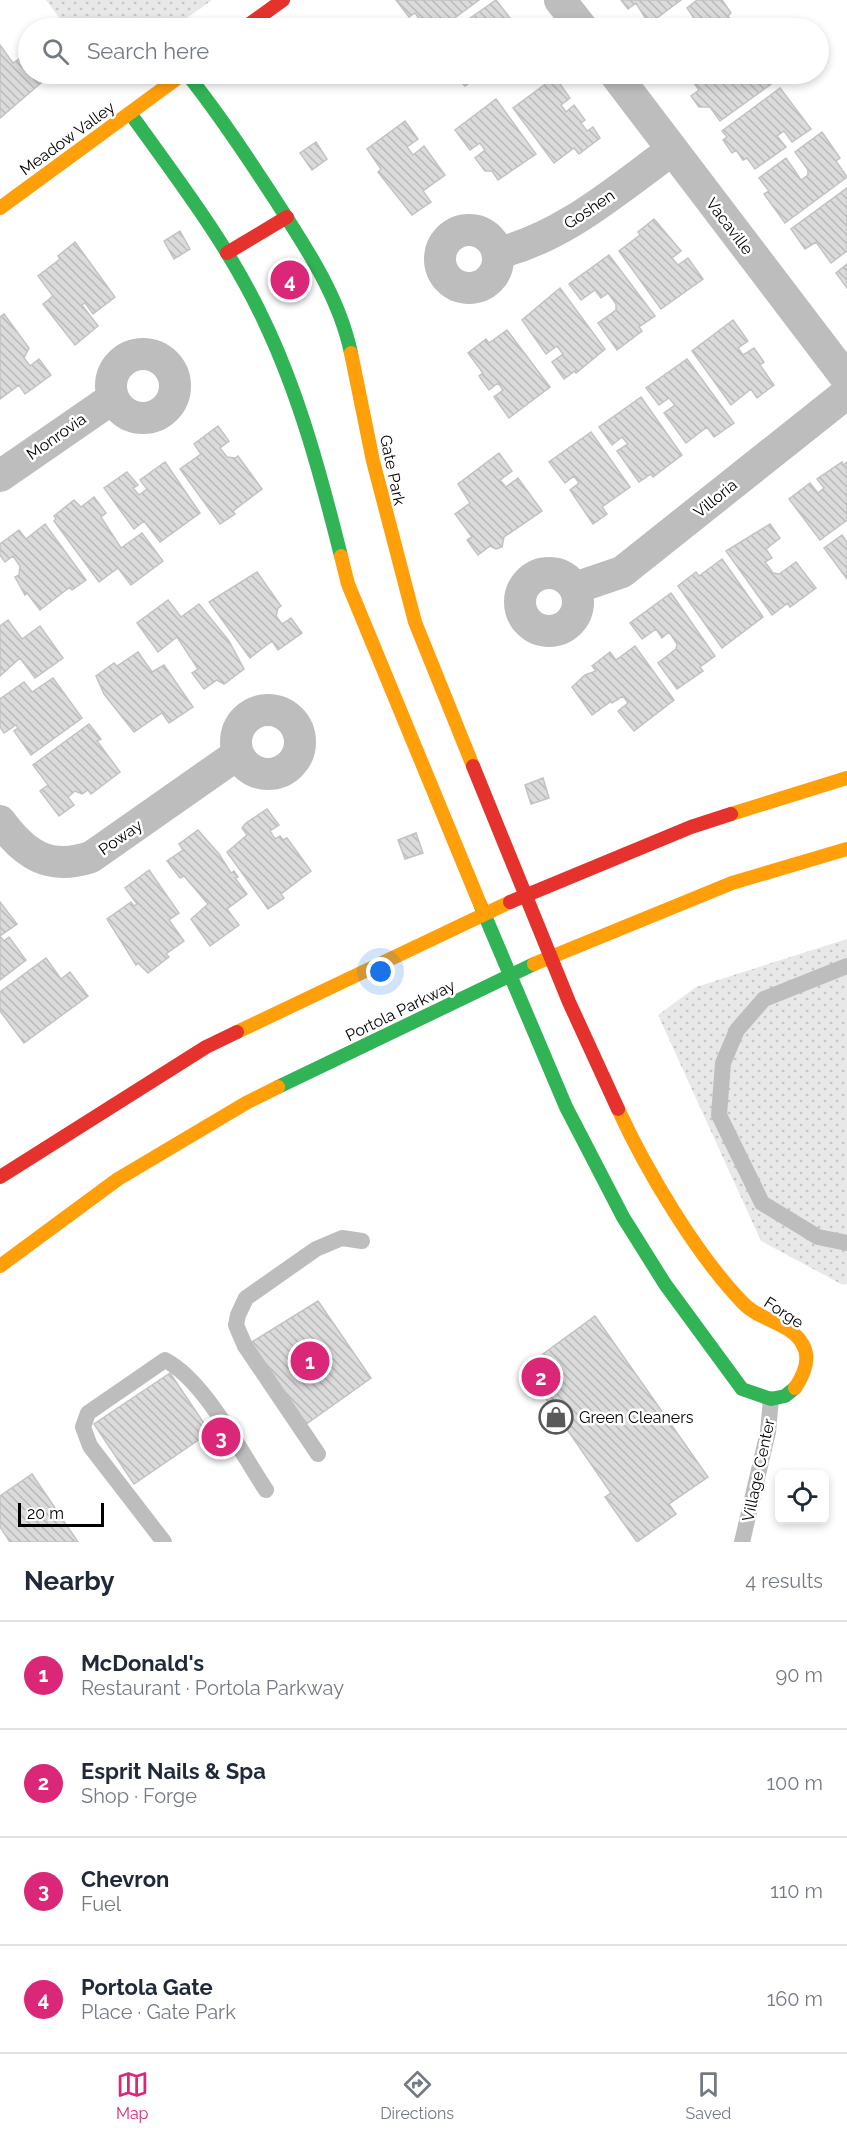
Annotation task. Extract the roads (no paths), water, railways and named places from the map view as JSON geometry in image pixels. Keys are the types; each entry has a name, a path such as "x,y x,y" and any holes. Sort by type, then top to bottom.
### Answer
{"street":[{"path":"258,18 283,0"},
{"path":"560,0 574,18"},
{"name":"Meadow Valley","path":"0,208 171,84"},
{"name":"Gate Park","path":"193,84 221,117 286,217 330,292 348,339 384,507 415,622 527,897"},
{"name":"Vacaville","path":"622,84 847,379"},
{"path":"130,112 173,170 227,253 265,322 304,420 321,475 348,584 406,729 566,1107 623,1217 665,1284 742,1389 771,1399"},
{"name":"Goshen","path":"498,253 522,247 564,226 672,150"},
{"path":"227,253 286,217"},
{"name":"Villoria","path":"575,588 622,572 847,393"},
{"name":"Monrovia","path":"0,476 113,398"},
{"name":"Poway","path":"0,821 13,838 33,855 52,863 72,863 91,857 238,754"},
{"path":"0,1177 206,1047 485,913 691,827 847,778"},
{"name":"Portola Parkway","path":"0,1266 118,1179 246,1103 551,956 732,883 847,849"},
{"name":"Forge","path":"527,897 587,1046 629,1133 687,1230 746,1307 794,1334 804,1346 806,1360 804,1374 796,1387 785,1396 771,1399"}],"lane":[{"path":"847,966 764,999 737,1030 723,1064 719,1115 762,1203 818,1237 847,1243"},
{"path":"318,1454 245,1346 236,1325 238,1315 246,1298 316,1249 342,1238 362,1242"},
{"path":"164,1542 90,1446 83,1426 88,1413 165,1360 176,1366 201,1391 266,1490"},
{"name":"Village Center","path":"742,1542 768,1432 771,1399"}],"place":[{"name":"Portola Gate","path":"290,280"},
{"name":"McDonald's","path":"310,1361"},
{"name":"Esprit Nails & Spa","path":"541,1377"},
{"name":"Green Cleaners","path":"556,1417"},
{"name":"Chevron","path":"221,1437"}]}
